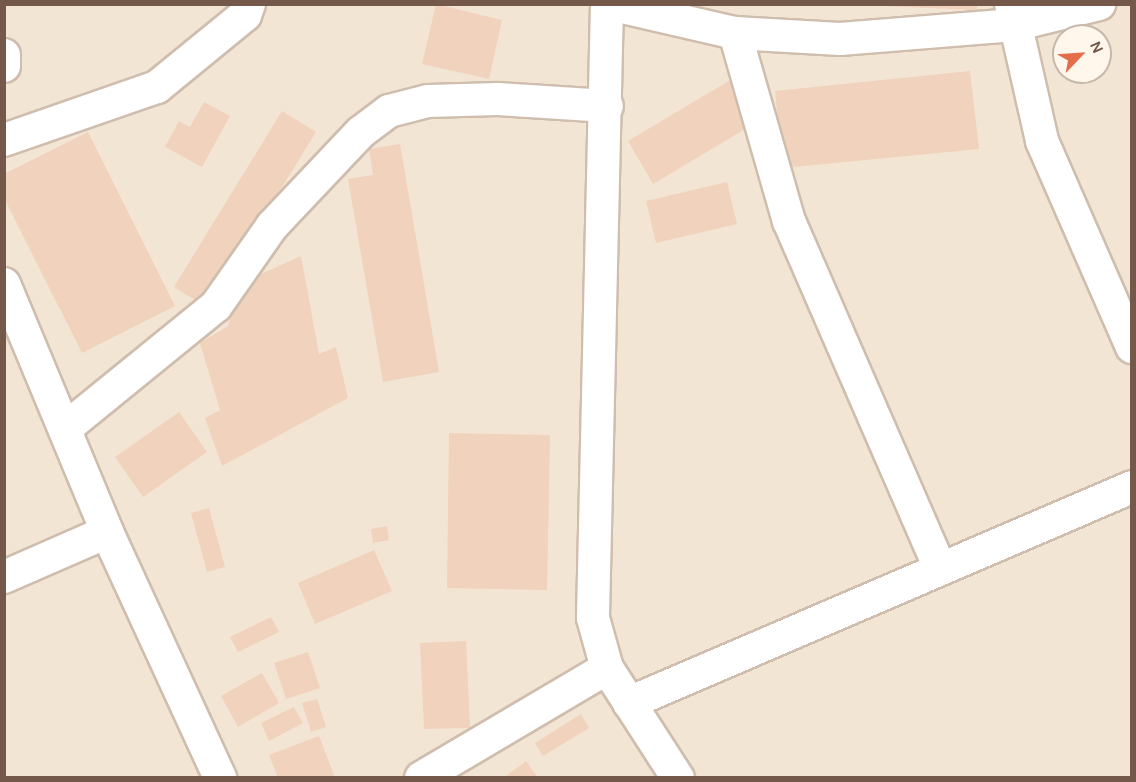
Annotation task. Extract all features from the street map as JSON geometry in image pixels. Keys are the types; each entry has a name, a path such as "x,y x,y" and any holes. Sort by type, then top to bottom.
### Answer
{"street":[{"path":"4,140 157,87 244,15 249,4"},
{"path":"678,777 607,668 593,618 608,4 735,33 840,39 1099,4"},
{"path":"1013,15 1042,141 1131,346"},
{"path":"735,33 789,221 940,569"},
{"path":"4,55 4,66"},
{"path":"67,427 216,306 272,226 361,132 389,111 428,101 498,99 607,106"},
{"path":"4,284 13,323 67,427 107,532 220,777"},
{"path":"629,703 1131,486"},
{"path":"4,577 107,532"},
{"path":"422,777 607,668"}],"shaded area":[{"path":"5,5 1131,5 1131,777 5,777"}],"building":[{"path":"436,4 502,20 489,79 422,64"},
{"path":"839,4 977,4 977,10"},
{"path":"970,71 979,149 783,168 775,91"},
{"path":"732,79 757,122 653,184 628,141"},
{"path":"204,102 230,116 202,167 165,147 179,121 190,127"},
{"path":"282,111 316,132 208,308 174,287"},
{"path":"88,132 175,306 82,353 4,198 4,174"},
{"path":"400,144 439,372 383,382 348,179 373,175 369,149"},
{"path":"727,182 737,224 656,243 646,201"},
{"path":"301,256 319,354 336,347 348,398 222,466 205,418 220,410 200,343 228,326 241,283"},
{"path":"179,412 207,452 143,497 115,457"},
{"path":"449,433 550,435 547,590 447,588"},
{"path":"209,508 225,567 207,572 191,513"},
{"path":"387,526 389,540 373,543 371,529"},
{"path":"374,550 392,591 315,624 298,583"},
{"path":"271,617 279,632 238,652 230,637"},
{"path":"466,641 470,728 424,729 420,643"},
{"path":"308,652 320,688 286,699 274,663"},
{"path":"262,673 279,703 238,727 221,696"},
{"path":"317,699 326,727 311,732 302,703"},
{"path":"294,707 303,723 269,741 261,723"},
{"path":"581,714 589,728 543,756 535,743"},
{"path":"319,736 335,778 278,778 269,755"},
{"path":"526,761 538,778 508,778 507,775"}]}
